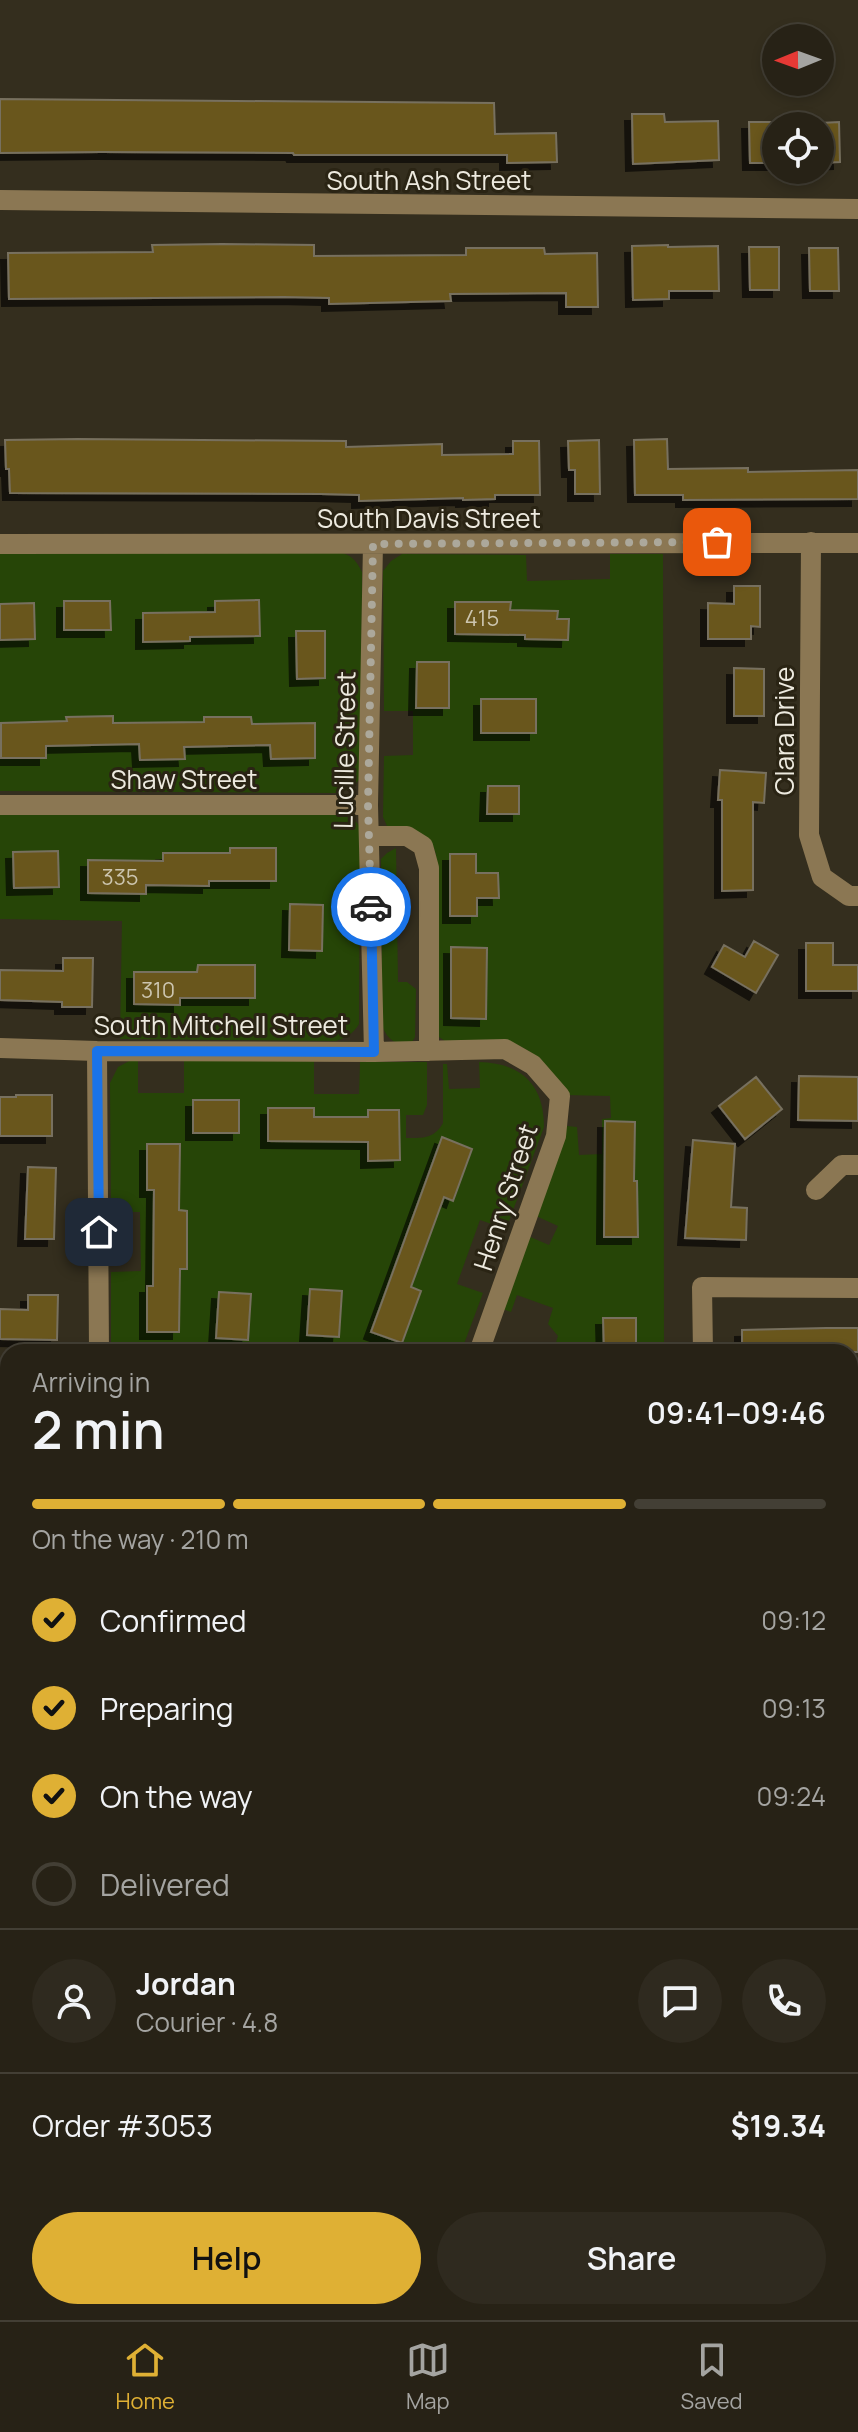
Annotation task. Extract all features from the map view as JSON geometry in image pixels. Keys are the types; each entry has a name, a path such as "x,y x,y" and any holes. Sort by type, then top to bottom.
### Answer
{"street":[{"name":"South Ash Street","path":"0,200 858,209"},
{"name":"Clara Drive","path":"811,542 809,835 822,877 849,896 858,896"},
{"name":"South Davis Street","path":"0,544 858,543"},
{"name":"Lucille Street","path":"373,544 368,805 374,1052"},
{"name":"Shaw Street","path":"0,805 368,805"},
{"path":"369,836 407,836 423,846 429,868 429,1051"},
{"name":"South Mitchell Street","path":"0,1048 374,1052 505,1049 533,1065"},
{"path":"97,1051 99,1344"},
{"name":"Henry Street","path":"482,1344 556,1136 560,1096 533,1065"},
{"path":"816,1190 842,1165 858,1165"},
{"path":"703,1344 702,1287 858,1288"}],"green space":[{"path":"0,551 342,553 349,556 362,572 359,779 352,787 337,793 0,791"},
{"path":"402,554 526,555 527,581 610,579 610,554 663,554 664,1344 556,1344 558,1336 548,1324 553,1308 517,1295 511,1312 503,1309 528,1236 549,1245 558,1226 536,1216 567,1126 577,1127 579,1155 602,1154 602,1119 611,1118 610,1096 565,1095 540,1061 516,1045 445,1041 439,1037 435,1025 436,854 424,835 387,826 383,817 384,756 413,755 413,711 384,711 383,571"},
{"path":"0,813 347,815 360,828 359,1024 349,1035 336,1041 120,1039 122,921 0,919"},
{"path":"396,848 398,982 407,982 416,989 415,1037 411,1044 393,1041 382,1026 381,859"},
{"path":"138,1059 138,1093 184,1093 184,1061 314,1061 314,1094 359,1094 360,1062 427,1062 427,1105 423,1115 406,1115 406,1138 432,1135 443,1123 443,1064 447,1064 449,1089 480,1088 479,1062 507,1067 527,1079 540,1099 544,1127 506,1229 480,1220 457,1284 483,1293 464,1344 111,1344 111,1272 141,1271 140,1212 111,1212 110,1083 118,1067"}],"building":[{"path":"0,99 494,103 495,134 556,133 557,162 507,163 507,155 0,153"},
{"path":"632,114 664,114 665,122 718,121 719,160 633,164"},
{"path":"749,122 762,122 762,163 750,163"},
{"path":"834,122 839,122 840,162 834,162"},
{"path":"152,245 314,245 314,256 466,255 466,248 544,248 545,254 597,253 598,307 566,307 566,293 450,294 451,301 329,304 329,298 284,297 9,299 8,253 153,252"},
{"path":"632,246 718,246 719,291 669,291 669,299 633,300"},
{"path":"749,247 779,247 779,290 750,290"},
{"path":"809,248 838,248 839,291 810,291"},
{"path":"667,439 668,469 748,468 748,472 858,470 858,499 683,500 683,495 635,495 634,440"},
{"path":"5,440 346,441 346,447 442,444 442,455 513,454 513,441 539,441 540,495 495,495 495,499 359,501 359,495 321,494 10,493"},
{"path":"599,440 600,494 575,494 575,470 569,470 568,441"},
{"path":"734,586 760,586 760,627 751,626 751,639 708,639 708,603 734,604"},
{"path":"259,600 260,636 190,637 190,641 143,642 143,613 215,612 215,601"},
{"path":"64,601 110,601 111,630 64,630"},
{"path":"455,602 511,602 510,610 558,611 557,619 569,619 568,640 525,639 525,635 455,634"},
{"path":"34,603 35,639 0,640 0,604"},
{"path":"296,631 325,631 325,678 297,679"},
{"path":"417,662 449,662 449,708 416,708"},
{"path":"734,668 764,669 764,716 734,716"},
{"path":"481,699 536,699 536,733 481,733"},
{"path":"113,716 113,723 204,722 204,717 251,717 252,724 315,723 315,758 271,759 270,745 184,747 185,759 140,760 139,744 46,746 46,758 1,758 1,723"},
{"path":"720,770 766,773 764,803 753,802 753,890 722,891 722,800 718,800"},
{"path":"488,786 519,786 519,814 487,814"},
{"path":"230,848 276,848 276,881 209,881 209,886 146,885 146,894 88,893 88,860 163,861 163,853 230,853"},
{"path":"58,851 59,887 14,888 13,852"},
{"path":"450,854 476,854 476,873 498,873 499,898 477,898 477,916 450,916"},
{"path":"290,904 323,905 322,951 289,950"},
{"path":"754,941 778,955 756,993 712,967 724,945 745,957"},
{"path":"806,943 833,943 833,965 858,965 858,991 806,991"},
{"path":"451,947 487,948 486,1019 451,1018"},
{"path":"63,958 93,958 92,1007 62,1007 62,1002 0,1000 0,970 63,971"},
{"path":"198,965 255,965 255,998 180,998 180,1005 134,1004 134,972 197,972"},
{"path":"799,1076 858,1077 858,1121 798,1120"},
{"path":"756,1077 782,1109 745,1139 719,1106"},
{"path":"52,1095 52,1136 0,1136 0,1097"},
{"path":"193,1100 239,1100 239,1133 193,1133"},
{"path":"268,1108 314,1108 314,1117 368,1117 368,1110 399,1110 400,1160 368,1161 368,1142 268,1141"},
{"path":"605,1121 635,1122 634,1181 637,1181 638,1237 604,1237"},
{"path":"442,1137 472,1149 453,1201 444,1197 411,1287 421,1291 402,1343 371,1332"},
{"path":"693,1140 735,1144 731,1207 747,1208 746,1240 685,1238"},
{"path":"147,1144 180,1144 179,1210 187,1211 187,1269 180,1269 179,1332 147,1332 147,1286 153,1286 154,1190 147,1190"},
{"path":"28,1167 56,1168 54,1239 25,1239"},
{"path":"310,1289 342,1291 339,1337 307,1335"},
{"path":"219,1292 251,1294 248,1340 216,1338"},
{"path":"28,1295 58,1295 57,1340 0,1339 0,1309 28,1310"},
{"path":"603,1318 636,1318 636,1344 604,1344"},
{"path":"858,1328 858,1344 742,1344 742,1330"}],"way so far":[{"path":"371,907 368,805 373,544 717,542"}],"route":[{"path":"99,1232 97,1051 374,1052 371,907"}]}
